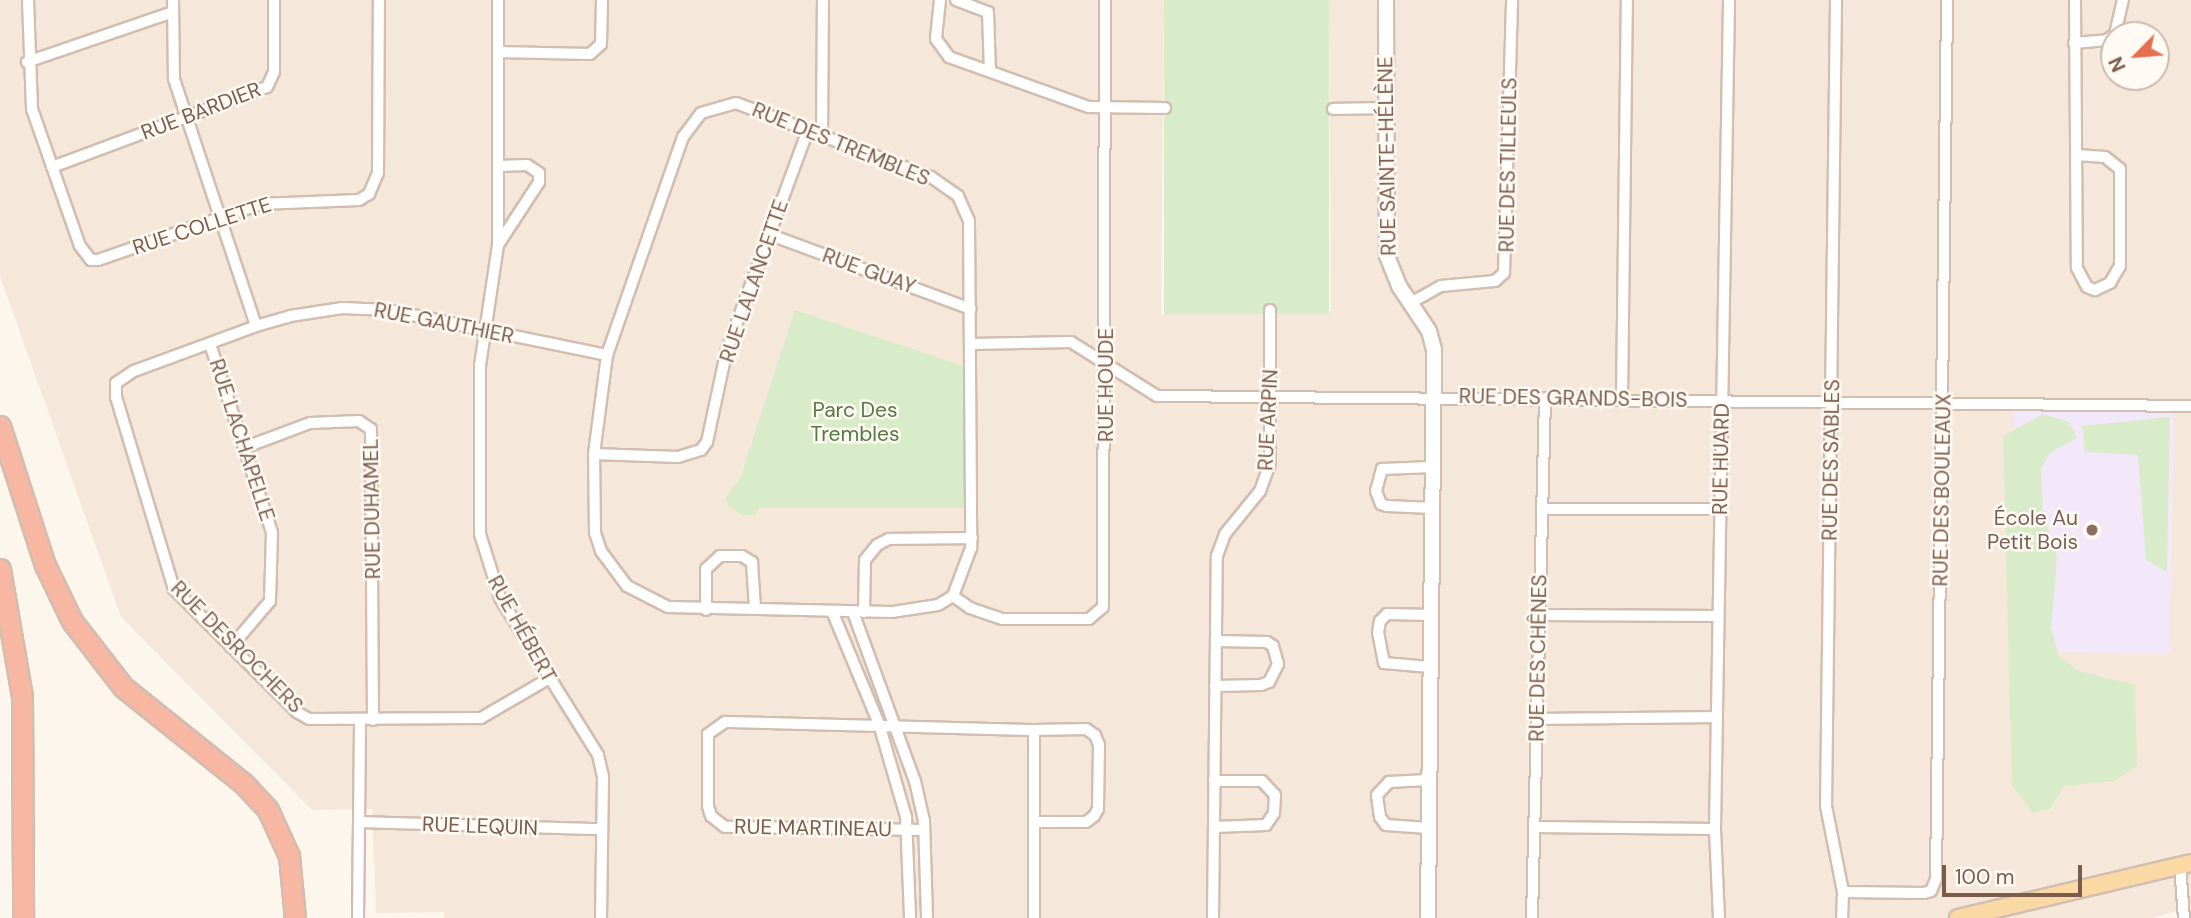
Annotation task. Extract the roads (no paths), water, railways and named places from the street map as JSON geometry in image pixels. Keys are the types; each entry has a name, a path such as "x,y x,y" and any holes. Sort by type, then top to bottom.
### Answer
{"highway":[{"path":"0,426 42,558 72,621 124,687 244,784 268,810 289,856 295,918"},
{"path":"0,569 22,696 23,918"}],"main road":[{"path":"1958,918 2185,864"},
{"path":"2004,918 2063,894"}],"street":[{"path":"28,0 27,62 32,109 52,167"},
{"path":"173,0 174,79 184,119 256,326"},
{"name":"RUE BARDIER","path":"52,167 259,92 273,80 274,0"},
{"name":"RUE COLLETTE","path":"52,167 80,246 91,260 219,218 286,201 359,200 376,185 379,0"},
{"name":"RUE HÉBERT","path":"498,0 498,245 480,366 480,534 500,598 598,755 603,776 601,918"},
{"path":"498,52 590,54 601,44 601,0"},
{"path":"822,137 823,0"},
{"path":"940,0 937,46 949,57 1104,109 1166,108"},
{"path":"956,0 988,12 990,71"},
{"name":"RUE HOUDE","path":"953,596 970,608 1002,619 1089,619 1101,613 1106,364 1105,0"},
{"name":"RUE SAINTE-HÉLÈNE","path":"1386,0 1384,108 1387,256 1399,286 1412,302 1432,341 1428,918"},
{"name":"RUE DES TILLEULS","path":"1412,302 1441,286 1495,281 1504,273 1512,0"},
{"path":"1622,399 1627,0"},
{"name":"RUE HUARD","path":"1719,918 1715,829 1729,0"},
{"name":"RUE DES SABLES","path":"1836,0 1826,806 1843,892 1842,918"},
{"name":"RUE DES BOULEAUX","path":"1843,892 1924,892 1935,886 1947,0"},
{"path":"2075,0 2077,268 2087,287 2095,290 2110,283 2120,266 2120,169 2105,157 2077,155"},
{"path":"2074,43 2099,42 2115,34 2123,0"},
{"path":"27,62 173,12"},
{"name":"RUE DES TREMBLES","path":"736,103 808,130 931,177 958,197 969,220 972,538 967,567 953,596 938,605 916,610 858,612 668,607 645,598 612,568 595,533 594,454 607,355 683,136 701,113 736,103"},
{"path":"1333,109 1384,108"},
{"name":"RUE LALANCETTE","path":"594,454 678,457 701,450 708,442 727,349 808,130"},
{"name":"RUE HÉBERT","path":"498,166 527,165 539,173 539,182 498,245"},
{"name":"RUE GUAY","path":"768,234 971,309"},
{"name":"RUE GAUTHIER","path":"123,376 256,326 302,314 366,308 607,355"},
{"name":"RUE ARPIN","path":"1213,918 1217,556 1225,534 1267,477 1270,310"},
{"name":"RUE DES GRANDS-BOIS","path":"971,344 1071,342 1157,396 1433,396 2191,406"},
{"name":"RUE LACHAPELLE","path":"210,344 246,447 272,533 270,601 231,647"},
{"name":"RUE DESROCHERS","path":"123,376 116,383 116,397 166,574 174,589 303,715 359,720 481,718 548,678"},
{"name":"RUE DES CHÊNES","path":"1532,918 1545,398"},
{"name":"RUE DUHAMEL","path":"246,447 310,423 359,421 371,429 373,720"},
{"path":"1432,467 1382,469 1376,491 1381,504 1387,506 1432,508"},
{"path":"1542,509 1720,509"},
{"path":"927,918 925,830 899,728 858,612 865,560 877,544 889,539 972,538"},
{"path":"706,610 706,569 720,556 742,556 752,562 755,609"},
{"path":"832,611 879,724 908,830 910,918"},
{"path":"1430,667 1384,663 1378,633 1380,621 1387,614 1431,615"},
{"path":"1539,615 1718,616"},
{"path":"1215,686 1261,685 1269,682 1278,664 1273,646 1266,642 1216,641"},
{"path":"1537,719 1717,717"},
{"path":"358,918 359,720"},
{"name":"RUE MARTINEAU","path":"925,830 725,827 711,816 708,734 718,724 879,724 899,728 1086,729 1095,735 1099,745 1098,809 1086,822 1035,822"},
{"path":"1034,730 1034,918"},
{"path":"1428,780 1389,782 1377,795 1380,817 1386,825 1428,828"},
{"path":"1214,781 1262,781 1275,795 1274,813 1266,825 1214,827"},
{"name":"RUE LEQUIN","path":"359,822 601,829"},
{"path":"1534,827 1715,829"},
{"path":"2184,918 2185,864"}],"place":[{"name":"École Au Petit Bois","path":"2092,530"}],"park label":[{"name":"Parc Des Trembles","path":"855,422"}]}
